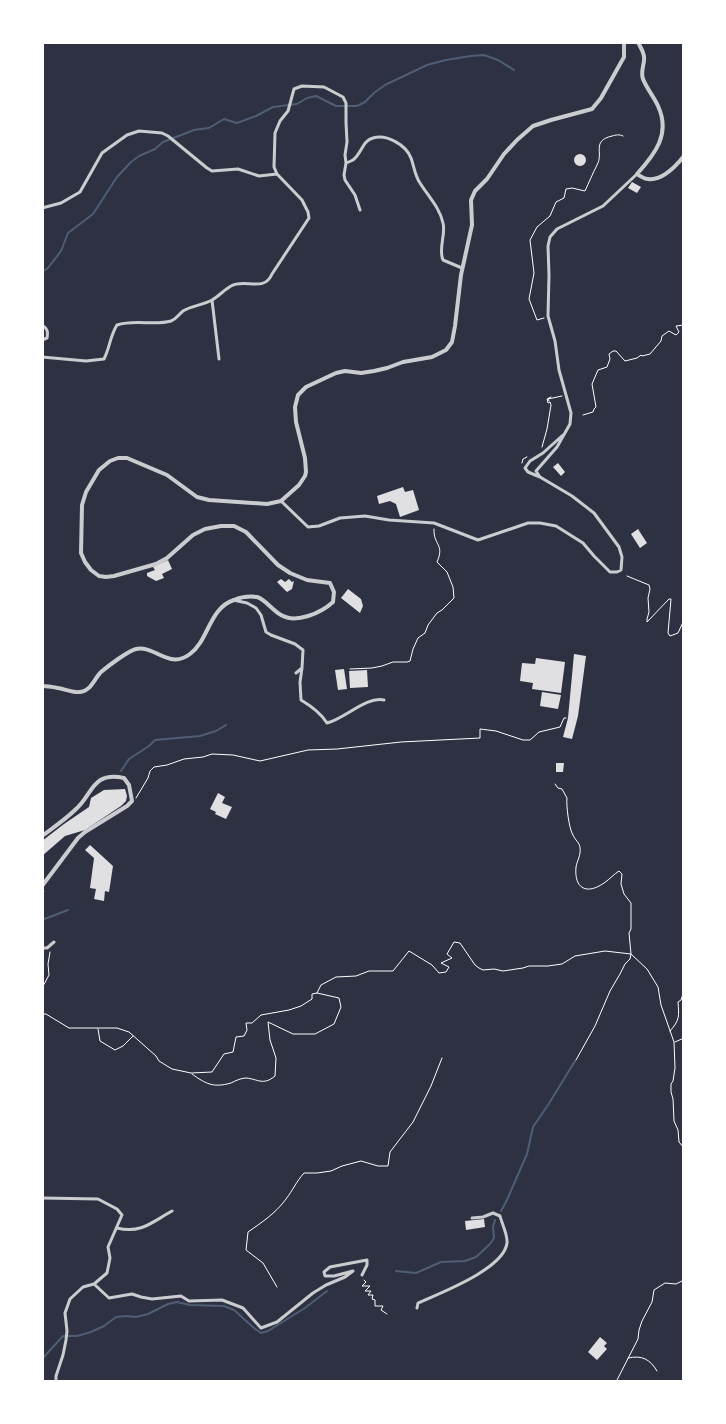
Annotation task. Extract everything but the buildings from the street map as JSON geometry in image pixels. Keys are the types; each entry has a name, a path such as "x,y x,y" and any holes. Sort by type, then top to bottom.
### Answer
{"street":[{"path":"42,686 80,692 88,689 101,673 131,651 138,649 170,659 180,659 196,649 222,606 233,600 245,597 258,597 280,615 289,619 304,617 333,602 335,595 330,583 307,580 290,573 278,565 246,532 234,526 205,529 193,535 168,558 156,564 114,576 99,576 91,570 81,553 82,505 86,492 99,470 110,461 118,458 127,458 167,475 197,497 209,500 267,504 281,501 299,484 306,472 305,458 294,407 298,395 306,387 336,373 345,371 362,373 374,371 402,362 432,357 446,350 452,342 455,326 462,268 472,225 471,200 475,191 487,179 504,154 533,126 592,109 601,98 624,58 624,42"},
{"path":"540,477 536,471 557,447 570,424 571,413 559,370 555,341 548,316 548,246 550,236 557,230 603,206 637,174 652,156 658,146 662,133 663,117 642,78 645,58 638,42"},
{"path":"42,357 86,362 104,358 109,350 110,338 117,325 174,320 183,312 212,300 238,283 260,285 270,280 272,274 309,218 302,200 276,174 274,167 275,133 292,102 294,89 302,86 324,87 343,97 346,103 348,142 344,175 345,180 355,195 360,210"},
{"path":"42,208 60,203 80,192 102,153 127,135 139,132 162,133 168,136 212,172 238,169 260,176 276,174"},
{"path":"346,163 354,160 365,143 371,138 392,139 401,146 410,156 419,181 434,203 443,221 444,231 441,255 443,260 462,268"},
{"path":"637,174 646,179 657,179 676,165 684,156"},
{"path":"212,300 219,359"},
{"path":"42,325 48,332 47,338 42,340"},
{"path":"281,501 308,527 319,526 340,518 365,516 389,520 434,523 478,540 528,523 556,526 583,543 610,572 617,572 621,570 622,557 620,547 594,513 572,496 528,472 525,468 530,461 543,453 563,435"},
{"path":"233,600 247,603 256,608 266,632 295,644 303,650 300,682 301,700 314,708 327,723 351,712 359,706 379,699 384,700"},
{"path":"296,673 302,668"},
{"path":"42,836 78,808 93,786 100,780 124,778 129,785 132,801 78,838 42,886"},
{"path":"42,948 48,948 54,942"},
{"path":"42,1198 98,1199 117,1208 122,1215 108,1247 110,1258 107,1272 94,1284 83,1287 70,1299 65,1313 66,1340 56,1382"},
{"path":"117,1228 128,1230 143,1228 172,1211"},
{"path":"417,1308 418,1303 473,1278 493,1263 506,1248 507,1241 500,1216 494,1213 472,1218"},
{"path":"94,1284 109,1298 132,1294 152,1299 181,1296 189,1301 222,1300 243,1308 261,1328 277,1322 314,1293 353,1271 334,1276 325,1276 324,1272 330,1267 366,1260 367,1265 362,1275"}],"path":[{"path":"546,318 537,320 529,299 534,273 530,240 537,227 550,216 556,202 564,198 566,189 572,188 584,191 598,164 599,145 605,138 618,134 623,136"},
{"path":"583,415 593,412 596,407 592,384 598,370 607,368 610,359 609,354 616,351 625,361 637,358 640,355 650,354 661,341 662,336 669,331 676,335 679,332 676,326 684,325"},
{"path":"541,450 546,436 551,405 550,402 548,403 547,398 551,398 552,401 549,402 548,399 550,398 551,401 549,402 548,399 556,397 562,395"},
{"path":"521,468 523,459 530,456"},
{"path":"350,668 372,668 393,662 410,661 412,649 418,638 426,633 428,625 437,613 454,598 453,587 447,572 437,562 441,554 440,548 433,536 434,523"},
{"path":"627,576 649,585 647,622 669,599 671,599 668,633 670,636 678,632 684,620"},
{"path":"134,801 154,767 162,767 184,759 212,754 233,755 260,761 308,750 444,739 480,738 480,729 496,731 523,740 530,740 540,732 560,727 564,718 566,718"},
{"path":"555,784 568,798 566,804 569,826 580,846 581,853 576,869 578,883 585,889 592,889 619,871 622,874 621,884 624,894 630,903 632,917 629,933 630,959 625,964 610,991 595,1026 576,1060"},
{"path":"42,988 49,975 50,955 54,942"},
{"path":"317,993 322,985 336,977 356,976 369,971 393,971 409,951 432,964 439,973 446,972 449,967 441,963 452,958 447,954 454,942 460,943 475,964 483,970 494,969 503,971 529,966 562,964 575,956 605,951 631,954 647,969 658,987 674,1042 674,1068 671,1092 674,1121 678,1130 679,1142 684,1148"},
{"path":"670,1031 677,1024 680,1016 678,1002 682,1000 684,991"},
{"path":"42,1014 46,1014 69,1028 117,1028 129,1032 156,1056 159,1061 172,1069 191,1073 212,1072 224,1054 233,1052 236,1037 244,1036 247,1030 246,1023 252,1022 260,1014 281,1012 301,1006 312,999 312,994 317,993 339,998 341,1007 334,1024 315,1034 293,1034 268,1022 270,1040 276,1058 275,1076 271,1079 260,1083 245,1078 220,1086 204,1083 191,1073"},
{"path":"98,1028 100,1041 114,1050 123,1046 133,1036"},
{"path":"674,1042 684,1038"},
{"path":"277,1287 263,1263 246,1250 248,1232 276,1211 287,1199 295,1183 304,1173 331,1171 361,1161 378,1166 388,1166 390,1152 413,1122 432,1086 442,1058"},
{"path":"362,1275 366,1282 362,1286 370,1286 366,1291 371,1291 368,1295 374,1295 372,1299 375,1300 374,1306 382,1306 381,1310 387,1314"},
{"path":"616,1382 638,1339 639,1330 652,1302 654,1290 665,1283 676,1284 684,1280"},
{"path":"628,1358 638,1356 652,1363 657,1371"}],"waterway":[{"path":"42,272 48,268 61,251 68,233 93,214 117,177 131,162 155,149 163,142 194,130 209,128 224,119 237,123 273,107 297,104 307,98 316,96 336,106 357,106 365,102 385,85 427,65 446,60 484,55 498,60 514,70"},
{"path":"121,771 129,759 155,740 200,736 216,731 226,725"},
{"path":"42,920 68,910"},
{"path":"501,1211 527,1154 533,1127 575,1061"},
{"path":"396,1271 416,1273 441,1262 465,1261 476,1257 494,1238 493,1227 495,1220"},
{"path":"42,1359 63,1336 77,1336 91,1332 104,1326 116,1317 136,1317 177,1302 190,1305 224,1306 234,1310 261,1333 268,1331 305,1308 327,1291"}]}
